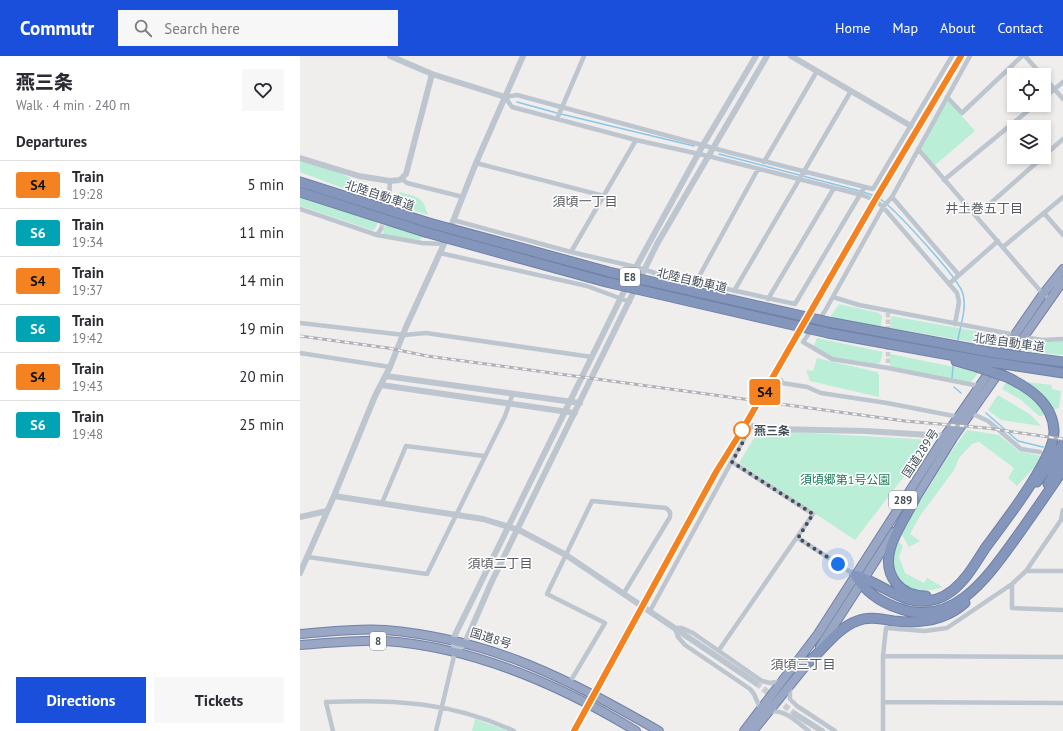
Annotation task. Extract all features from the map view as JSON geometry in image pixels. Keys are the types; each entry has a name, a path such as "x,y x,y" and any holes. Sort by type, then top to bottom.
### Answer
{"highway":[{"name":"北陸自動車道","path":"300,182 429,223 609,272 833,323 989,352 1063,361"},
{"name":"北陸自動車道","path":"300,192 425,232 606,282 828,333 980,364 1017,366 1063,372"},
{"name":"国道289号","path":"744,731 787,683 809,662 971,413 1024,336 1063,269"},
{"name":"国道289号","path":"787,683 855,575 979,386 1046,296 1063,281"},
{"path":"980,364 1024,385 1040,399 1050,414 1054,430 1050,449 1018,504"},
{"path":"855,575 863,581 907,600 917,601 937,599 945,596 960,583 1018,504 1048,468 1063,444"},
{"path":"1033,514 1063,456"},
{"path":"809,662 852,623 872,618 908,623 937,619 962,606 986,579 1063,470"},
{"path":"915,499 890,549 888,564 892,579 904,590 919,596 936,595 960,583"},
{"path":"863,581 872,594 891,606 907,611 924,613 939,610 955,604 986,579"},
{"name":"国道8号","path":"300,634 384,630 453,639 517,659 570,682 659,731"},
{"name":"国道8号","path":"300,645 384,641 429,646 455,652 531,677 580,700 636,731"},
{"name":"国道289号","path":"753,731 763,711"}],"street":[{"path":"390,56 432,74 505,97 517,95 703,145 764,162 834,188 875,200 884,206 955,279"},
{"path":"300,573 444,244 476,164 523,56"},
{"path":"558,118 584,56"},
{"path":"436,731 455,652 453,639 636,266 703,145 756,56"},
{"path":"455,652 465,643 630,302 644,270 673,216 767,56"},
{"path":"791,56 911,126"},
{"path":"505,97 512,107 558,118 636,140 758,169 801,176 837,179 864,188 874,189 952,56"},
{"path":"970,56 891,198 884,206 833,297 803,342 832,359 888,365 979,386"},
{"path":"947,97 962,113 1024,56 1035,68"},
{"path":"764,162 817,71"},
{"path":"300,158 359,176 396,182 402,179 406,174 432,74"},
{"path":"1051,92 1063,82"},
{"path":"1051,85 1063,99"},
{"path":"734,291 851,91"},
{"path":"944,180 1027,112"},
{"path":"1051,150 1063,139"},
{"path":"571,252 636,140"},
{"path":"918,149 1046,296"},
{"path":"476,164 604,196"},
{"path":"976,216 1035,164"},
{"path":"696,282 758,169"},
{"path":"402,179 407,183 463,197"},
{"path":"389,198 390,181"},
{"path":"768,298 834,188"},
{"path":"453,220 571,252 636,266 644,270 795,304 862,195 864,188"},
{"path":"1003,247 1063,197"},
{"path":"891,198 955,279 959,298 957,324"},
{"path":"300,209 377,235 422,243 444,244"},
{"path":"1044,213 1063,235"},
{"path":"377,235 381,229"},
{"path":"955,279 998,241"},
{"path":"440,253 587,286 630,302"},
{"path":"833,297 888,312 1016,335"},
{"path":"300,323 404,335 426,333 592,357"},
{"path":"1024,336 1042,340 1063,339"},
{"path":"300,352 390,367"},
{"path":"386,376 513,393 580,404"},
{"path":"780,380 782,383 807,387 821,393 887,403 959,417"},
{"path":"381,385 575,413"},
{"path":"308,556 427,574 513,393"},
{"path":"971,413 988,421 1022,449 1040,452"},
{"path":"650,611 751,426 774,429 866,431 946,436"},
{"path":"382,503 406,446 484,456"},
{"path":"719,650 798,538 813,514 732,462"},
{"path":"334,496 455,514 508,526 519,530 566,554 756,683"},
{"path":"570,682 605,623 547,594 592,501 666,508 670,512 670,517 624,593"},
{"path":"883,731 883,656 886,628 926,631 947,628 1012,584 1026,571 1061,520 1063,510"},
{"path":"300,517 327,511"},
{"path":"798,538 855,575"},
{"path":"1026,571 1063,571"},
{"path":"1012,584 1012,608 1063,610"},
{"path":"675,628 682,628 719,650 766,683 787,683 792,701 835,731"},
{"path":"675,628 678,637 685,644 750,689 763,711 781,712 809,731"},
{"path":"883,656 1063,657"},
{"path":"333,731 326,702 382,700 441,706 480,717 514,731"},
{"path":"883,702 1063,703"},
{"path":"795,714 822,731"}],"green space":[{"path":"946,98 975,131 934,166 920,149"},
{"path":"300,161 333,170 385,193 385,204 300,172"},
{"path":"400,192 418,198 424,204 428,215 392,203 393,198"},
{"path":"300,197 378,222 375,229 372,230 300,206"},
{"path":"386,223 425,236 419,240 384,235 383,230"},
{"path":"839,304 879,313 882,316 881,327 830,317"},
{"path":"893,316 1003,336 996,346 890,328 891,317"},
{"path":"817,338 883,352 880,363 876,364 832,357 813,348"},
{"path":"1034,340 1063,341 1063,355 1028,352"},
{"path":"890,354 979,372 971,382 968,383 890,366"},
{"path":"817,358 877,372 879,375 879,397 810,381 806,370 813,371"},
{"path":"1007,381 1034,397 1047,414 1039,416 1021,400 1002,389"},
{"path":"1027,382 1052,385 1052,389 1061,391 1059,408 1053,410 1039,392"},
{"path":"998,395 1031,415 1041,426 1001,420 988,410"},
{"name":"須頃郷第1号公園","path":"759,430 932,440 855,540 739,463"},
{"path":"967,430 999,435 1019,451 1041,456 1035,467 1017,486 1008,478 1014,468 979,442 972,444 959,458 954,470 920,516 910,534 920,541 909,547 901,533 948,456"},
{"path":"899,542 903,546 899,557 905,573 924,583 927,578 943,587 919,590 911,588 899,581 893,566 893,556"},
{"path":"475,719 508,731 472,731"}],"waterway":[{"path":"517,102 557,113"},
{"path":"561,114 694,146"},
{"path":"719,154 860,191"},
{"path":"863,192 874,195 891,208 914,231 951,274 959,286 963,294 964,306 958,340"},
{"path":"952,378 953,366"},
{"path":"954,387 961,393"},
{"path":"986,413 1018,441 1043,447"}],"tunnel":[{"path":"381,229 389,198"},
{"path":"888,313 888,363"},
{"path":"756,683 795,714"}],"railway":[{"path":"574,731 716,472 744,427 875,200 961,56"},
{"path":"300,336 388,348 427,356 905,421 986,428 1063,439"}],"train":[{"name":"S4","path":"574,731 716,472 744,427 875,200 961,56"}],"place":[{"name":"燕三条","path":"742,430"}],"district":[{"name":"須頃一丁目","path":"585,201"},
{"name":"井土巻五丁目","path":"984,208"},
{"name":"須頃二丁目","path":"500,563"},
{"name":"須頃三丁目","path":"803,664"}],"route":[{"path":"742,430 745,438 732,462 813,514 798,538 838,564"}]}
